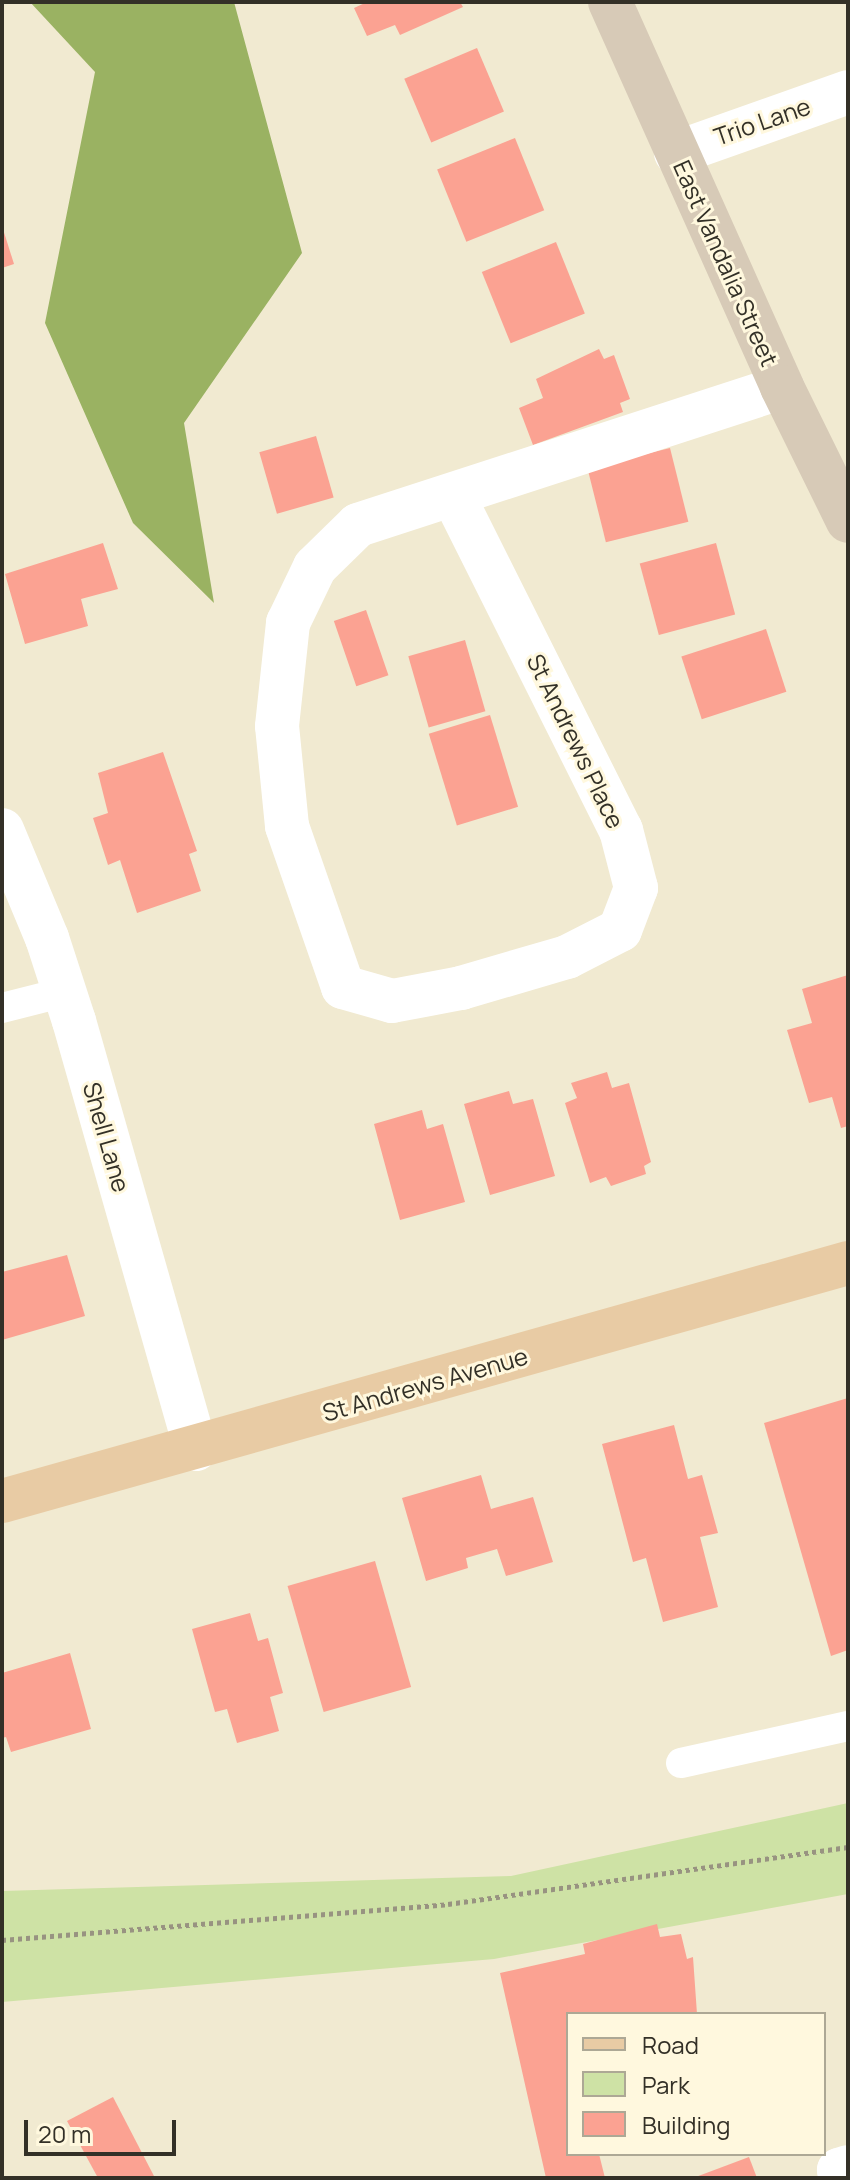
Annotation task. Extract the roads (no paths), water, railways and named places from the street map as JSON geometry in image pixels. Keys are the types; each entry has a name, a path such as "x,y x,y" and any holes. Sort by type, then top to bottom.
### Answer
{"main road":[{"name":"East Vandalia Street","path":"610,2 782,387 848,521"},
{"name":"St Andrews Avenue","path":"2,1501 196,1449 848,1263"}],"street":[{"name":"Trio Lane","path":"676,153 848,92"},
{"name":"St Andrews Place","path":"453,495 621,830 636,888 620,930 567,957 461,988 392,1001 343,987 287,826 277,726 288,623 315,567 358,525 782,387"},
{"name":"Shell Lane","path":"2,830 65,992 196,1449"}],"lane":[{"path":"2,1008 65,992"},
{"path":"681,1763 848,1726"}]}
